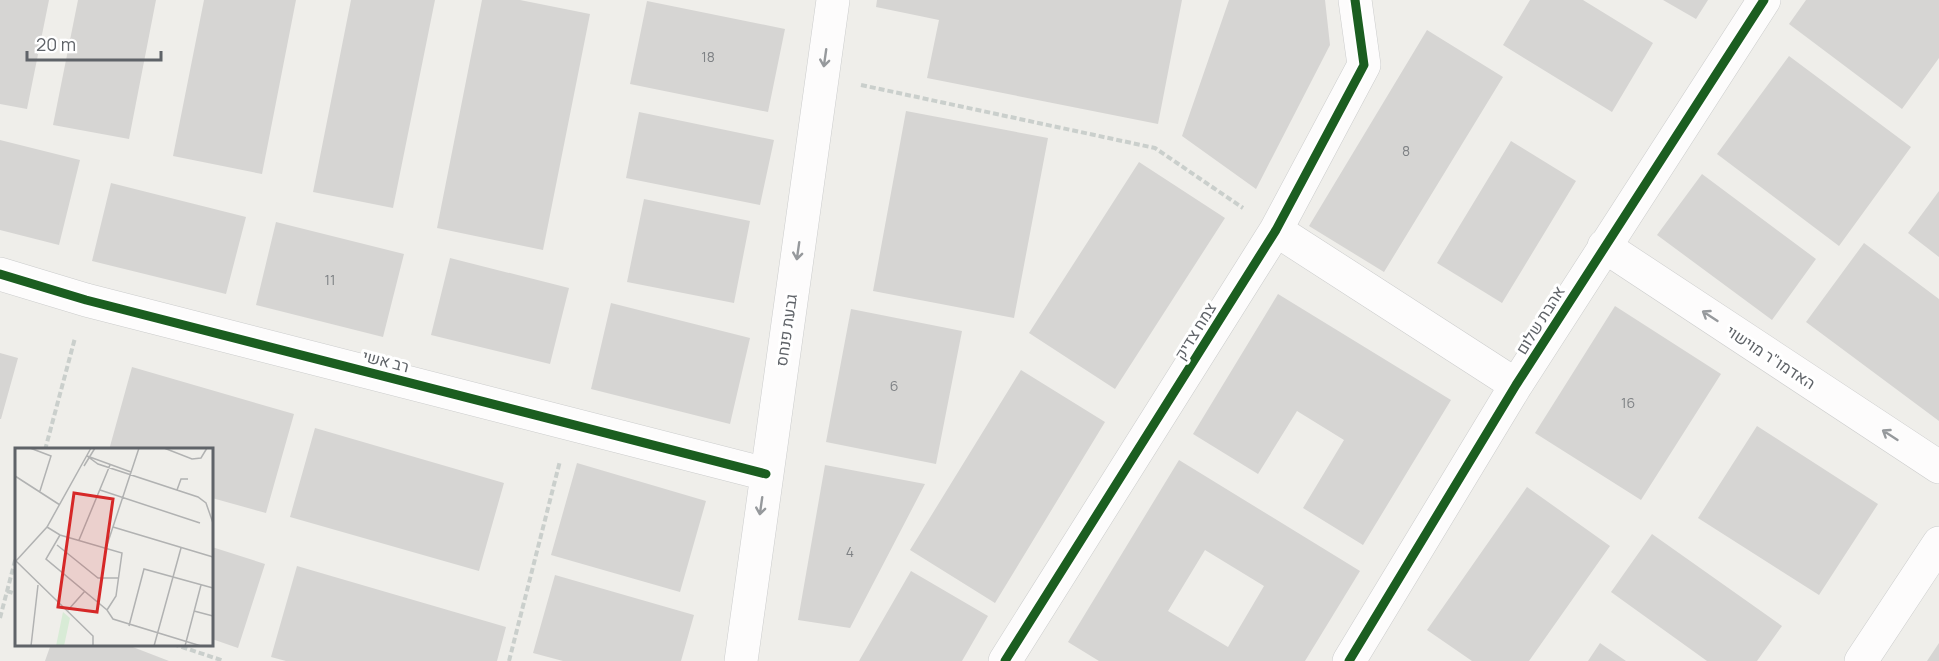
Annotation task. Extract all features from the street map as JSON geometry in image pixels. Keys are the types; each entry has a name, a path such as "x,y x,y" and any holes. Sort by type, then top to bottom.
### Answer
{"street":[{"name":"גבעת פנחס","path":"741,661 833,0"},
{"name":"צמח צדיק","path":"1005,661 1276,230 1364,65 1355,0"},
{"name":"אהבת שלום","path":"1349,661 1516,385 1764,0"},
{"path":"1276,230 1516,385"},
{"name":"האדמו\"ר מוישוי","path":"1604,246 1939,467"},
{"name":"רב אשי","path":"0,274 86,300 766,474"},
{"path":"1861,661 1939,543"}],"path":[{"path":"822,77 1155,148 1276,230"},
{"path":"46,448 86,300"},
{"path":"509,661 569,423"},
{"path":"0,618 15,561"},
{"path":"7,591 15,594"},
{"path":"176,646 224,661"}],"building":[{"path":"0,0 49,0 27,109 0,104"},
{"path":"78,0 156,0 129,139 53,125"},
{"path":"204,0 296,0 262,174 173,156"},
{"path":"351,0 435,0 393,208 313,192"},
{"path":"482,0 520,0 590,14 543,250 437,228"},
{"path":"877,0 1182,0 1158,124 927,78 939,20 876,7"},
{"path":"1229,0 1325,0 1330,45 1256,189 1182,136"},
{"path":"1530,0 1583,0 1653,43 1612,112 1503,45"},
{"path":"1663,0 1708,0 1696,19"},
{"path":"1806,0 1939,0 1939,58 1902,109 1789,24"},
{"path":"647,1 785,29 768,112 630,84"},
{"path":"1427,30 1503,77 1384,272 1309,226"},
{"path":"1789,56 1911,147 1839,246 1717,154"},
{"path":"906,111 1048,138 1014,318 873,291"},
{"path":"639,112 774,140 760,205 626,178"},
{"path":"0,140 80,160 59,245 0,230"},
{"path":"1511,141 1576,181 1502,303 1437,263"},
{"path":"1139,162 1225,218 1115,389 1029,333"},
{"path":"1702,174 1816,259 1772,320 1657,235"},
{"path":"111,183 246,217 226,294 92,261"},
{"path":"1939,191 1939,257 1908,233"},
{"path":"644,199 750,221 734,303 627,282"},
{"path":"276,222 404,254 383,337 256,305"},
{"path":"1864,243 1939,299 1939,421 1806,322"},
{"path":"450,258 569,288 550,364 431,335"},
{"path":"1278,294 1451,400 1363,545 1303,508 1344,440 1297,411 1258,474 1193,434"},
{"path":"611,303 750,338 730,424 591,389"},
{"path":"1615,306 1721,374 1641,500 1535,433"},
{"path":"851,309 962,331 936,464 826,442"},
{"path":"0,353 18,358 1,419 0,419"},
{"path":"132,367 294,414 266,513 213,498 213,448 110,448"},
{"path":"1021,370 1105,422 995,603 910,550"},
{"path":"1757,426 1878,504 1819,595 1698,518"},
{"path":"315,428 504,483 479,571 290,517"},
{"path":"1179,460 1360,571 1305,661 1099,661 1068,642","holes":["1205,550 1264,586 1228,647 1168,611"]},
{"path":"577,463 706,501 680,592 551,555"},
{"path":"825,465 925,484 850,628 798,620"},
{"path":"1527,487 1610,546 1529,661 1472,661 1427,630"},
{"path":"1652,534 1782,626 1757,661 1707,661 1611,592"},
{"path":"213,547 265,564 238,648 213,639"},
{"path":"297,566 506,627 497,661 286,661 271,657"},
{"path":"911,571 988,616 962,661 859,661"},
{"path":"555,575 694,615 681,661 563,661 533,653"},
{"path":"1600,643 1626,661 1588,661"},
{"path":"1939,643 1939,661 1927,661"},
{"path":"50,646 130,646 169,661 45,661"}],"cycle path":[{"path":"1005,661 1276,230 1364,65 1355,0"},
{"path":"1349,661 1516,385 1764,0"},
{"path":"0,274 86,300 766,474"}]}
